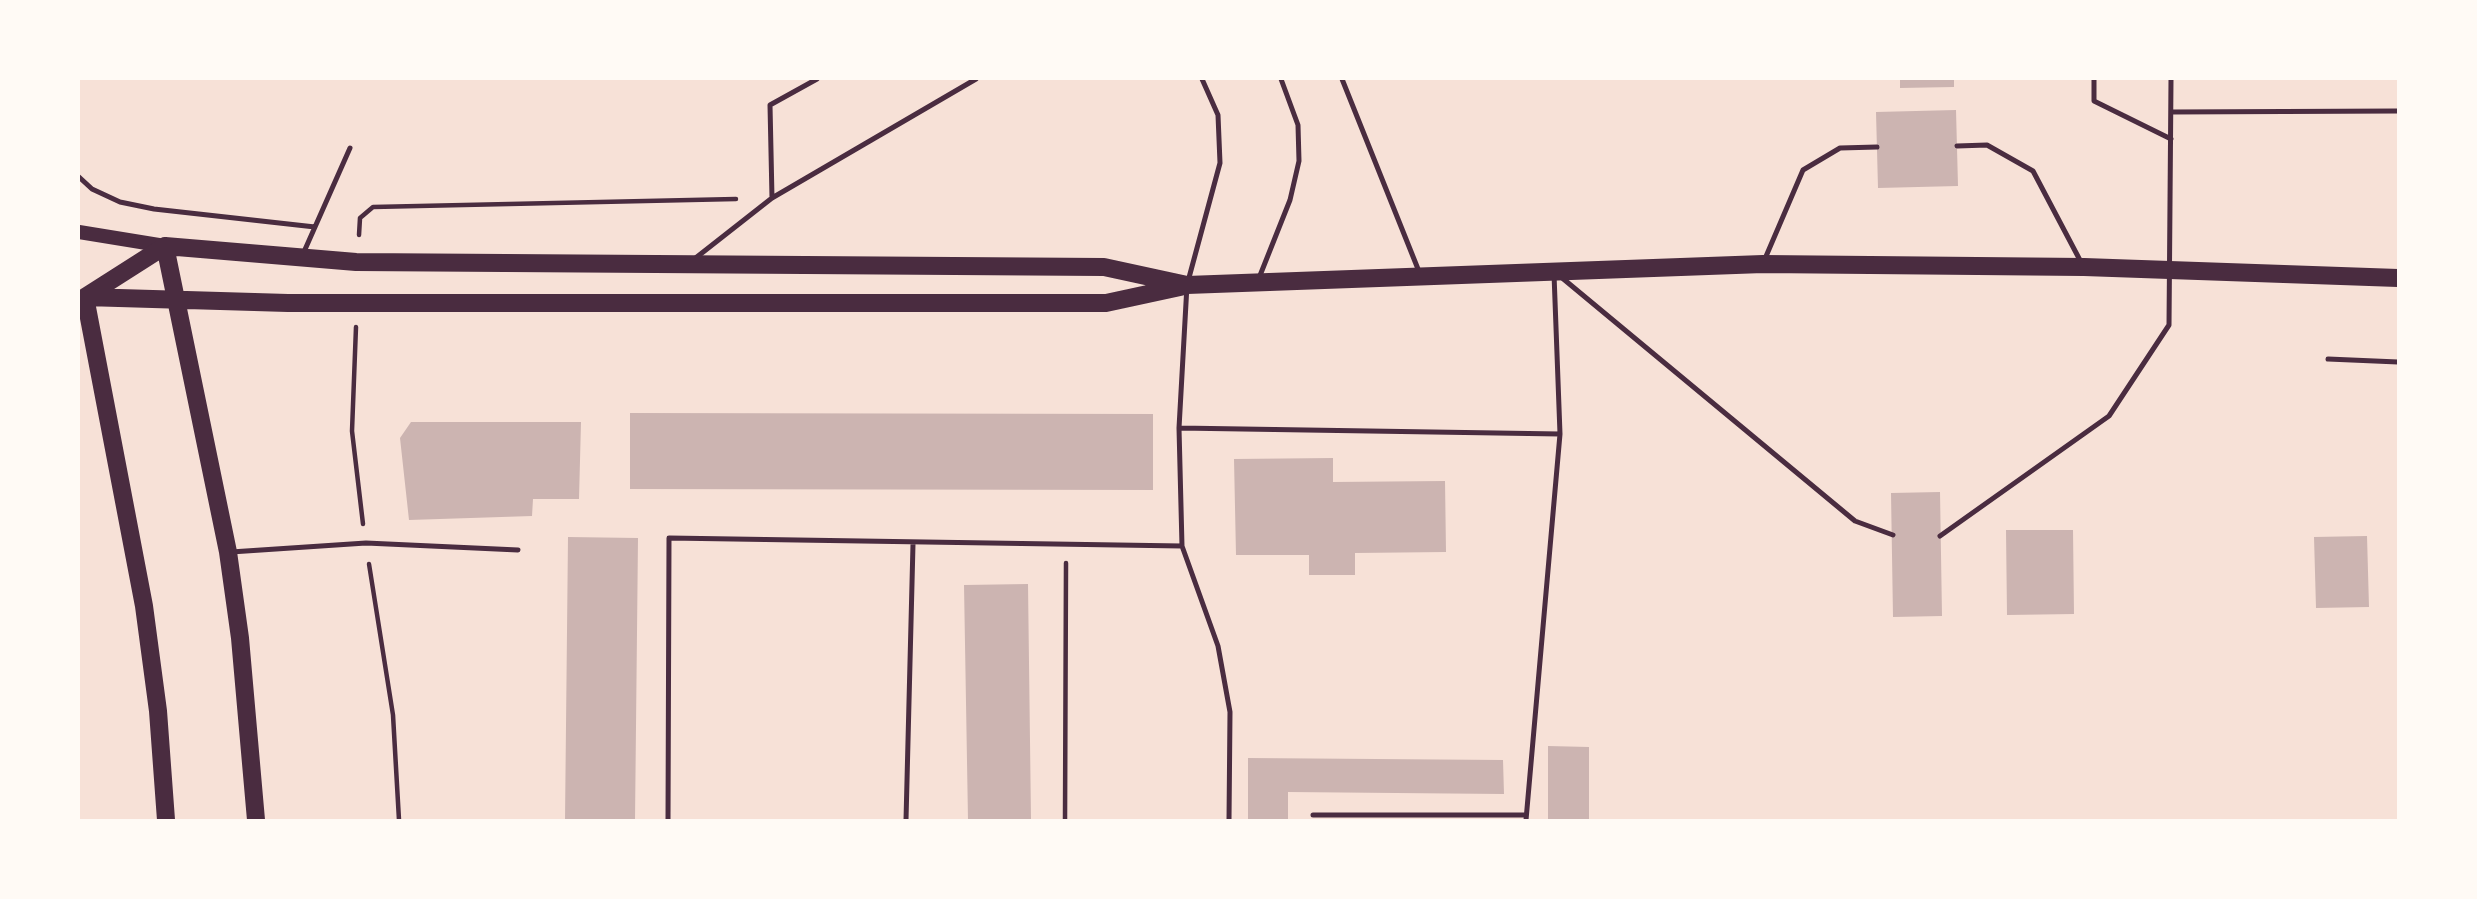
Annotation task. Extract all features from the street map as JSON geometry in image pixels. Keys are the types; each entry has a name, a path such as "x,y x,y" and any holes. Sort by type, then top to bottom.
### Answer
{"main road":[{"path":"79,232 165,246 300,260 1104,267 1187,285"},
{"path":"82,297 165,246"},
{"path":"165,246 228,552 240,638 256,820"},
{"path":"82,297 177,300 1106,303 1187,285 1422,279 1553,271 1763,264 2084,267 2398,278"},
{"path":"82,297 117,454 158,711 166,820"}],"lane":[{"path":"772,198 770,105 817,79"},
{"path":"689,263 772,198 976,79"},
{"path":"1202,79 1218,115 1220,163 1187,285 1179,428 1182,546 1219,646 1230,712 1229,820"},
{"path":"1257,284 1290,200 1299,161 1298,125 1281,79"},
{"path":"1342,79 1422,279"},
{"path":"2094,79 2094,101 2171,139"},
{"path":"1940,536 2109,415 2169,325 2171,79"},
{"path":"2171,112 2398,111"},
{"path":"1957,146 1987,145 2032,171 2084,267"},
{"path":"1763,264 1803,170 1840,148 1877,147"},
{"path":"300,260 350,148"},
{"path":"79,177 93,188 120,202 154,209 315,227"},
{"path":"1313,815 1526,818 1560,434 1553,271"},
{"path":"1553,271 1854,521 1893,535"},
{"path":"2328,359 2398,362"},
{"path":"1179,428 1560,434"},
{"path":"668,820 669,538 913,544 1182,546"},
{"path":"228,552 366,543 517,550"},
{"path":"905,820 913,544"}],"path":[{"path":"353,408 352,431 366,543 393,715 399,820"},
{"path":"1065,820 1066,545"}],"building":[{"path":"1900,79 1954,79 1954,87 1900,88"},
{"path":"1956,110 1958,186 1878,188 1876,112"},
{"path":"630,413 1153,414 1153,490 630,489"},
{"path":"411,422 581,422 579,499 533,499 532,516 409,520 400,438"},
{"path":"1333,458 1333,482 1445,481 1446,552 1355,553 1355,575 1309,575 1309,555 1236,555 1234,459"},
{"path":"1940,492 1942,616 1893,617 1891,493"},
{"path":"2006,530 2073,530 2074,614 2007,615"},
{"path":"2367,536 2369,607 2316,608 2314,537"},
{"path":"568,537 638,538 635,820 565,820"},
{"path":"1028,584 1031,820 968,820 964,585"},
{"path":"1548,746 1589,747 1589,820 1548,820"},
{"path":"1248,758 1503,760 1504,794 1288,792 1288,820 1248,820"}]}
